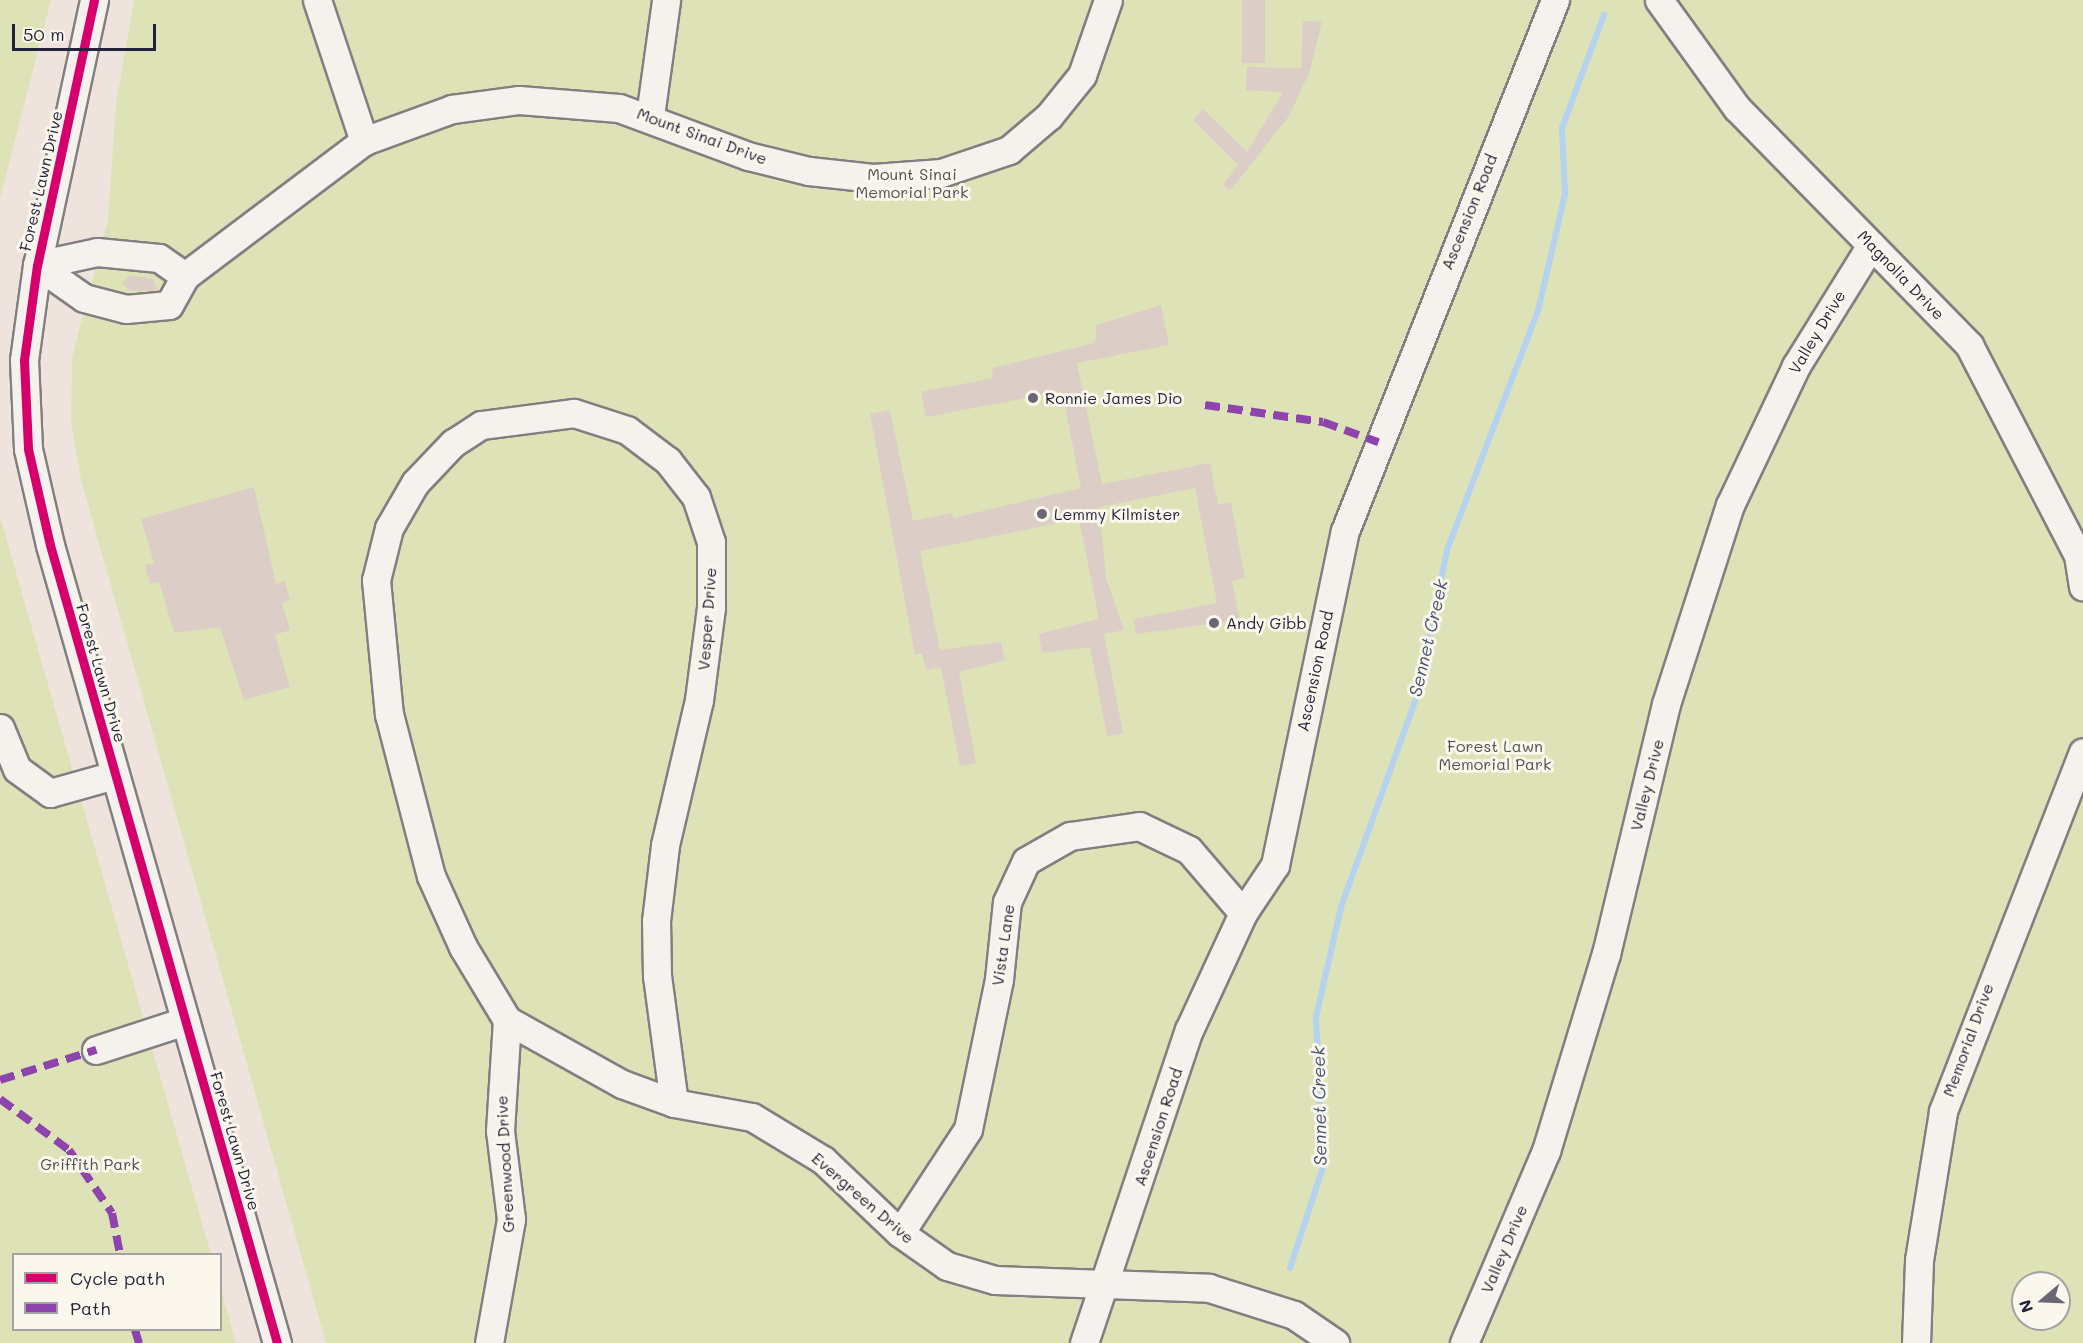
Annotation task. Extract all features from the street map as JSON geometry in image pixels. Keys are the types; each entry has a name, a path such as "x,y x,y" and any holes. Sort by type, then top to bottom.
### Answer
{"street":[{"name":"Forest Lawn Drive","path":"94,0 37,265 24,360 28,449 114,774 277,1343"},
{"path":"316,0 364,141"},
{"path":"650,116 666,0"},
{"name":"Mount Sinai Drive","path":"37,265 84,298 126,309 169,305 185,276 364,141 452,109 519,100 650,116 748,156 809,171 873,178 941,173 1009,150 1048,116 1082,75 1108,0"},
{"name":"Ascension Road","path":"1084,1343 1108,1283 1189,1030 1243,913 1275,865 1345,531 1555,0"},
{"name":"Magnolia Drive","path":"1659,0 1737,108 1969,345 2078,555 2083,587"},
{"name":"Valley Drive","path":"1464,1343 1546,1151 1606,954 1666,704 1731,505 1796,366 1871,245"},
{"path":"37,265 97,252 159,258 185,276"},
{"name":"Vesper Drive","path":"507,1020 463,947 431,876 389,714 376,580 389,528 415,483 453,443 481,425 525,415 573,413 627,430 668,460 696,497 711,542 711,607 699,700 665,845 656,921 657,976 674,1103"},
{"path":"0,728 17,769 50,793 114,774"},
{"name":"Memorial Drive","path":"1917,1343 1919,1260 1943,1111 2083,752"},
{"name":"Vista Lane","path":"900,1233 968,1129 999,979 1007,902 1026,861 1070,836 1139,826 1189,850 1243,913"},
{"name":"Evergreen Drive","path":"507,1020 622,1084 674,1103 752,1117 823,1160 900,1233 947,1266 996,1280 1209,1288 1294,1315 1335,1343"},
{"name":"Greenwood Drive","path":"489,1343 511,1219 500,1131 507,1020"},
{"path":"96,1050 185,1021"}],"green space":[{"path":"0,0 51,0 0,199"},
{"name":"Forest Lawn Memorial Park","path":"134,0 2083,0 2083,1343 326,1343 81,480 71,422 72,357 108,220 116,103"},
{"name":"Griffith Park","path":"0,516 211,1253 12,1253 12,1331 222,1331 222,1293 236,1343 0,1343"}],"building":[{"path":"1242,0 1265,0 1265,63 1242,63"},
{"path":"1303,21 1322,22 1310,71 1289,116 1230,191 1223,185 1238,165 1193,120 1203,109 1247,152 1283,92 1246,90 1247,67 1301,68"},
{"path":"130,275 153,279 158,290 130,291 122,283"},
{"path":"1161,305 1169,345 1077,363 1102,484 1210,463 1218,505 1231,502 1245,578 1232,581 1240,620 1136,634 1134,619 1217,603 1195,488 1099,507 1106,578 1124,630 1104,634 1123,733 1107,736 1090,647 1042,653 1039,634 1099,619 1079,519 920,551 940,650 1001,642 1005,660 959,672 976,763 960,766 941,667 926,670 922,653 915,655 870,414 890,410 913,521 952,513 953,518 1081,488 1062,391 926,417 921,392 993,378 992,368 1095,343 1097,325"},
{"path":"254,487 276,584 285,581 290,600 282,603 290,630 275,635 290,687 244,700 220,627 174,633 159,581 150,584 145,565 154,563 141,519"}],"waterway":[{"name":"Sennet Creek","path":"1290,1268 1323,1167 1316,1017 1341,907 1420,687 1447,550 1538,311 1565,194 1562,128 1604,15"}],"marked path":[{"path":"1205,405 1323,422 1378,442"},
{"path":"0,1080 96,1050"},
{"path":"0,1099 69,1150 112,1213 120,1253"},
{"path":"135,1331 139,1343"}],"cycle path":[{"path":"94,0 37,265 24,360 28,449 50,545 277,1343"}],"place":[{"name":"Ronnie James Dio","path":"1033,398"},
{"name":"Lemmy Kilmister","path":"1042,514"},
{"name":"Andy Gibb","path":"1214,623"}],"park label":[{"name":"Mount Sinai Memorial Park","path":"912,183"}]}
